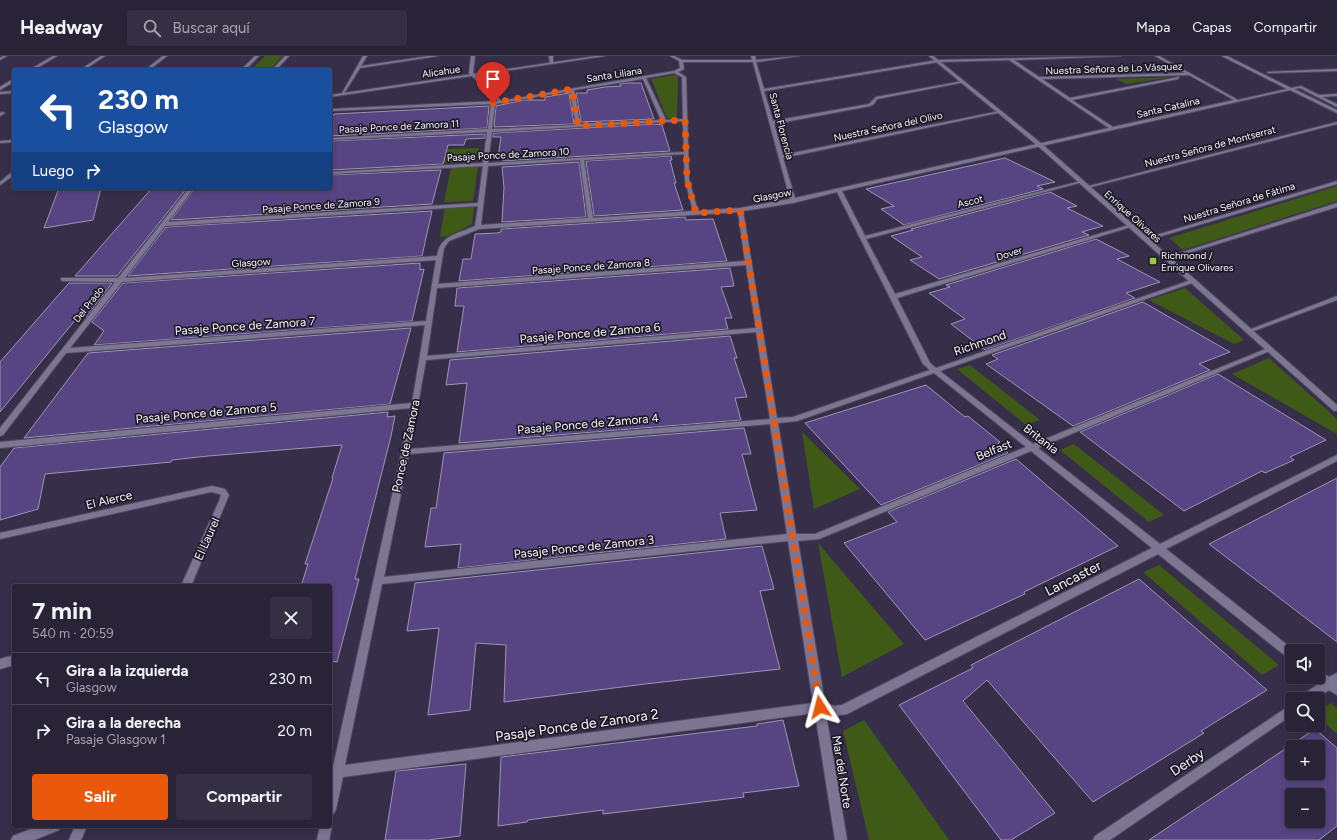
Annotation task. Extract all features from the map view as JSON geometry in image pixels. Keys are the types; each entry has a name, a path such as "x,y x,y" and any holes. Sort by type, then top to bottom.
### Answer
{"street":[{"path":"0,59 5,56"},
{"path":"34,68 55,56"},
{"path":"85,68 103,56"},
{"path":"150,68 165,56"},
{"path":"245,68 257,56"},
{"path":"276,68 287,56"},
{"path":"342,94 365,56"},
{"path":"359,66 436,56"},
{"path":"473,56 470,71 472,75 499,100"},
{"path":"551,56 552,64"},
{"name":"Alicahue","path":"332,96 603,56"},
{"path":"672,56 682,61 797,56"},
{"name":"Enrique Olivares","path":"932,56 1040,145 1337,409"},
{"path":"762,90 938,61 1119,56"},
{"path":"1157,56 1238,100"},
{"path":"1224,56 1337,112"},
{"path":"1235,56 1255,66"},
{"name":"Santa Florencia","path":"754,59 793,201"},
{"path":"1010,59 1113,129"},
{"path":"675,72 682,69 682,61"},
{"path":"1262,69 1281,78"},
{"path":"1269,72 1337,70"},
{"path":"675,72 684,77 688,186 696,213"},
{"name":"Santa Liliana","path":"493,103 499,100 675,72"},
{"path":"1173,74 1180,78"},
{"path":"1069,99 1180,78 1191,74"},
{"name":"Nuestra Señora de Lo Vásquez","path":"1038,78 1191,74"},
{"path":"644,77 664,121"},
{"path":"0,89 12,81"},
{"path":"771,123 870,105 878,98 963,82"},
{"path":"1294,84 1337,106"},
{"name":"Santa Catalina","path":"1040,145 1300,87"},
{"path":"572,89 578,126"},
{"path":"0,93 12,92"},
{"path":"1306,96 1337,95"},
{"path":"332,110 493,103 488,130 478,227"},
{"name":"Nuestra Señora del Olivo","path":"781,157 1000,112"},
{"name":"Pasaje Ponce de Zamora 11","path":"332,139 685,120"},
{"name":"Nuestra Señora de Montserrat","path":"1087,187 1337,123"},
{"path":"0,142 12,141"},
{"name":"Glasgow","path":"478,227 740,210 793,201 1040,145"},
{"name":"Pasaje Ponce de Zamora 10","path":"332,173 686,153"},
{"path":"582,159 591,220"},
{"path":"0,184 12,175"},
{"name":"Ascot","path":"863,238 1081,182"},
{"name":"Nuestra Señora de Fátima","path":"1146,239 1337,182"},
{"name":"Del Prado","path":"0,433 190,190"},
{"name":"Britania","path":"839,190 927,364 1285,649"},
{"name":"Pasaje Ponce de Zamora 9","path":"164,224 480,204"},
{"path":"1167,258 1337,205"},
{"name":"Mar del Norte","path":"740,210 841,840"},
{"name":"Dover","path":"892,296 1131,226"},
{"name":"Ponce de Zamora","path":"332,800 415,405 439,258 444,243 478,227"},
{"name":"Glasgow","path":"63,279 120,280 439,258"},
{"name":"Pasaje Ponce de Zamora 8","path":"434,286 748,263"},
{"name":"Richmond","path":"773,419 786,420 805,416 1193,281"},
{"path":"1250,331 1337,298"},
{"name":"Pasaje Ponce de Zamora 7","path":"64,351 429,323"},
{"name":"Pasaje Ponce de Zamora 6","path":"423,358 759,330"},
{"name":"Belfast","path":"792,537 816,537 1270,349"},
{"name":"Pasaje Ponce de Zamora 5","path":"0,445 415,405"},
{"name":"Pasaje Ponce de Zamora 4","path":"405,452 773,419"},
{"name":"Lancaster","path":"820,707 834,711 843,710 853,706 1337,458"},
{"name":"El Alerce","path":"0,536 206,490 212,489 222,491"},
{"name":"El Laurel","path":"187,584 225,496 222,491"},
{"name":"Pasaje Ponce de Zamora 3","path":"378,581 792,537"},
{"path":"0,664 12,661"},
{"path":"1325,679 1334,684"},
{"path":"1319,692 1334,684"},
{"name":"Pasaje Ponce de Zamora 2","path":"338,772 820,707"},
{"name":"Derby","path":"1099,840 1285,714"},
{"path":"17,840 50,828"},
{"path":"75,840 80,828"},
{"path":"323,840 326,828"}],"green space":[{"path":"265,56 282,56 272,68 253,68"},
{"path":"674,75 678,76 677,118 667,118 651,79"},
{"path":"1172,77 1126,84 1116,79"},
{"path":"479,148 477,161 443,163 446,149"},
{"path":"478,167 473,201 444,202 451,168"},
{"path":"1337,186 1337,201 1183,250 1169,238"},
{"path":"474,207 472,224 449,236 440,237 445,208"},
{"path":"1185,288 1244,340 1234,344 1149,300"},
{"path":"1269,358 1337,419 1337,434 1232,374"},
{"path":"970,365 1040,420 1026,425 957,369"},
{"path":"802,432 860,489 814,509"},
{"path":"1074,444 1164,515 1149,522 1060,450"},
{"path":"818,543 904,644 842,677"},
{"path":"1159,565 1279,665 1262,675 1143,572"},
{"path":"1331,703 1337,709 1337,734 1325,723 1325,707"},
{"path":"864,720 949,840 869,840 843,731"}],"building":[{"path":"641,83 654,119 581,122 576,93 587,93 587,90 621,86 620,84"},
{"path":"569,93 574,124 494,127 496,106 524,100 545,100 545,97"},
{"path":"489,106 487,128 332,136 332,118 334,114"},
{"path":"656,124 662,125 670,151 503,161 503,158 498,158 501,137 493,137 493,133"},
{"path":"485,134 485,138 466,139 464,145 448,145 443,164 332,170 332,141"},
{"path":"671,156 672,160 670,160 676,183 674,183 683,210 594,216 586,161"},
{"path":"1005,158 1055,182 1037,186 1043,189 904,225 881,209 894,206 866,189"},
{"path":"579,162 586,217 502,222 504,187 502,167"},
{"path":"441,170 432,204 171,220 194,190 332,190 332,175"},
{"path":"58,190 100,190 93,220 44,228"},
{"path":"150,190 185,190 117,276 75,276"},
{"path":"1050,192 1077,206 1067,208 1103,226 1082,232 1089,235 939,279 910,260 922,257 891,236 913,230 911,229"},
{"path":"432,211 422,256 128,276 166,227"},
{"path":"685,217 686,220 713,219 727,261 459,281 463,259 471,259 475,234 497,233 501,232 501,229"},
{"path":"1096,239 1129,256 1117,259 1160,282 1126,293 1135,298 985,350 951,324 965,319 929,293 950,287 946,285"},
{"path":"420,263 420,270 424,269 412,321 94,345 104,331 92,322 123,283"},
{"path":"730,268 734,286 721,287 732,318 725,318 728,329 457,352 464,306 455,306 457,288"},
{"path":"69,283 112,283 86,317 81,313 0,412 0,362"},
{"path":"1143,302 1230,352 1199,364 1210,370 1073,426 986,364 998,359 992,355"},
{"path":"411,328 390,404 24,438 88,353"},
{"path":"730,336 737,358 734,358 747,397 735,398 741,420 459,443 467,383 446,385 450,360"},
{"path":"1218,374 1326,440 1290,457 1294,460 1265,473 1262,471 1184,511 1080,432"},
{"path":"926,385 965,417 968,416 1000,442 998,443 1008,453 881,505 805,423"},
{"path":"388,412 387,417 395,416 355,579 359,579 337,662 332,661 332,584 302,584 308,564 305,564 333,478 342,445 208,456 172,460 171,462 45,474 38,509 0,520 0,467 14,448"},
{"path":"744,428 751,454 742,454 757,510 720,513 726,539 458,568 461,544 425,547 431,508 436,508 444,453"},
{"path":"1016,459 1118,546 1024,592 1025,594 925,640 844,543 897,522 888,512"},
{"path":"1337,478 1337,642 1209,544"},
{"path":"762,546 774,589 760,591 780,669 504,702 506,645 476,643 470,710 428,715 439,628 407,631 415,583"},
{"path":"1139,579 1267,690 1201,731 1204,733 1093,802 987,680 963,701 1055,813 1011,840 1001,840 899,705 973,668 971,665"},
{"path":"783,720 799,786 743,793 744,797 603,814 603,810 528,820 527,822 498,826 501,757 757,726 757,724"},
{"path":"1311,732 1318,732 1337,748 1337,826 1319,840 1149,840 1285,749 1285,780 1325,780 1325,740 1299,740"},
{"path":"466,764 460,836 428,840 385,840 396,771"}],"place":[{"name":"Richmond / Enrique Olivares","path":"1153,261"}],"route":[{"path":"493,103 496,101 572,89 578,126 685,120 687,180 696,213 740,210 820,707"}]}
